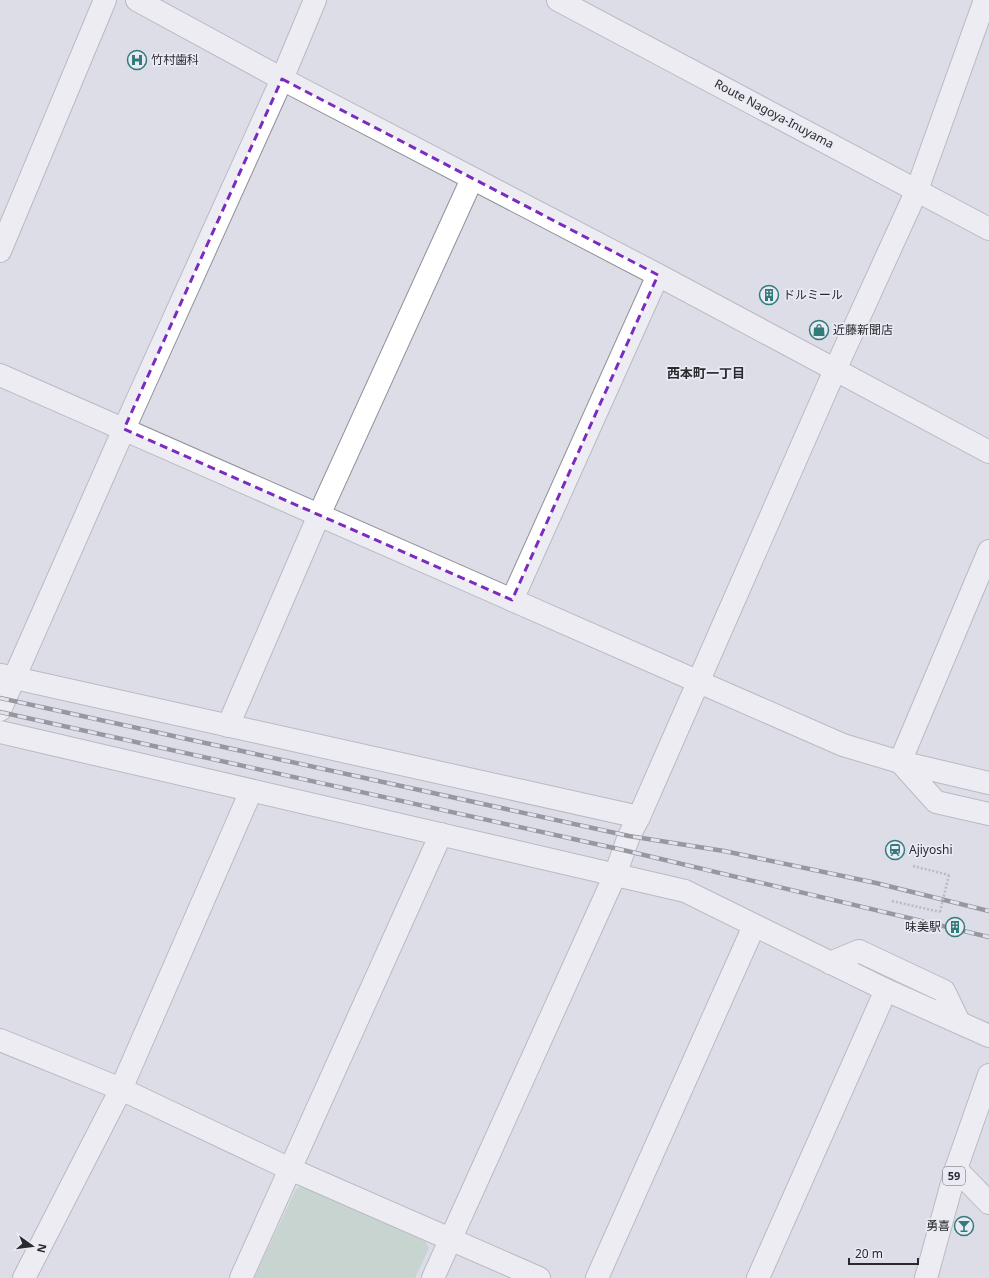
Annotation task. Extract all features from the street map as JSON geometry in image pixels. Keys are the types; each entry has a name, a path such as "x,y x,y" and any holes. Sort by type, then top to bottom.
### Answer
{"street":[{"path":"0,251 105,0"},
{"path":"137,0 282,79 658,275 989,452"},
{"path":"0,710 7,677 124,429 282,79 315,0"},
{"name":"Route Nagoya-Inuyama","path":"558,0 989,229"},
{"path":"433,1278 614,875 629,836 639,817 699,682 835,370 917,190 985,0"},
{"path":"228,726 319,515 472,179"},
{"path":"512,600 658,275"},
{"path":"0,375 843,745 900,762 989,783"},
{"path":"900,762 989,552"},
{"path":"7,677 639,817"},
{"path":"0,732 685,891 886,990 989,1036"},
{"path":"900,762 936,802 989,814"},
{"path":"24,1278 121,1089 252,790"},
{"path":"241,1278 441,834"},
{"path":"597,1278 754,926"},
{"path":"830,962 859,951 944,991 958,1022"},
{"path":"758,1278 886,990"},
{"path":"0,1040 121,1089 290,1169 540,1278"},
{"name":"59","path":"926,1278 956,1169 989,1075"},
{"path":"956,1169 989,1203"}],"path":[{"path":"892,901 940,912 949,875 913,866"}],"highlighted area":[{"path":"282,79 658,275 512,600 124,429"}],"green space":[{"path":"304,1185 424,1239 429,1248 415,1278 254,1278 296,1189"}],"railway":[{"path":"0,698 629,836 724,851 876,883 989,911"},
{"path":"0,712 623,850 989,937"}],"place":[{"name":"竹村歯科","path":"137,60"},
{"name":"ドルミール","path":"769,295"},
{"name":"近藤新聞店","path":"819,330"},
{"name":"Ajiyoshi","path":"895,850"},
{"name":"味美駅","path":"955,927"},
{"name":"勇喜","path":"964,1226"}],"district":[{"name":"西本町一丁目","path":"706,373"}]}
